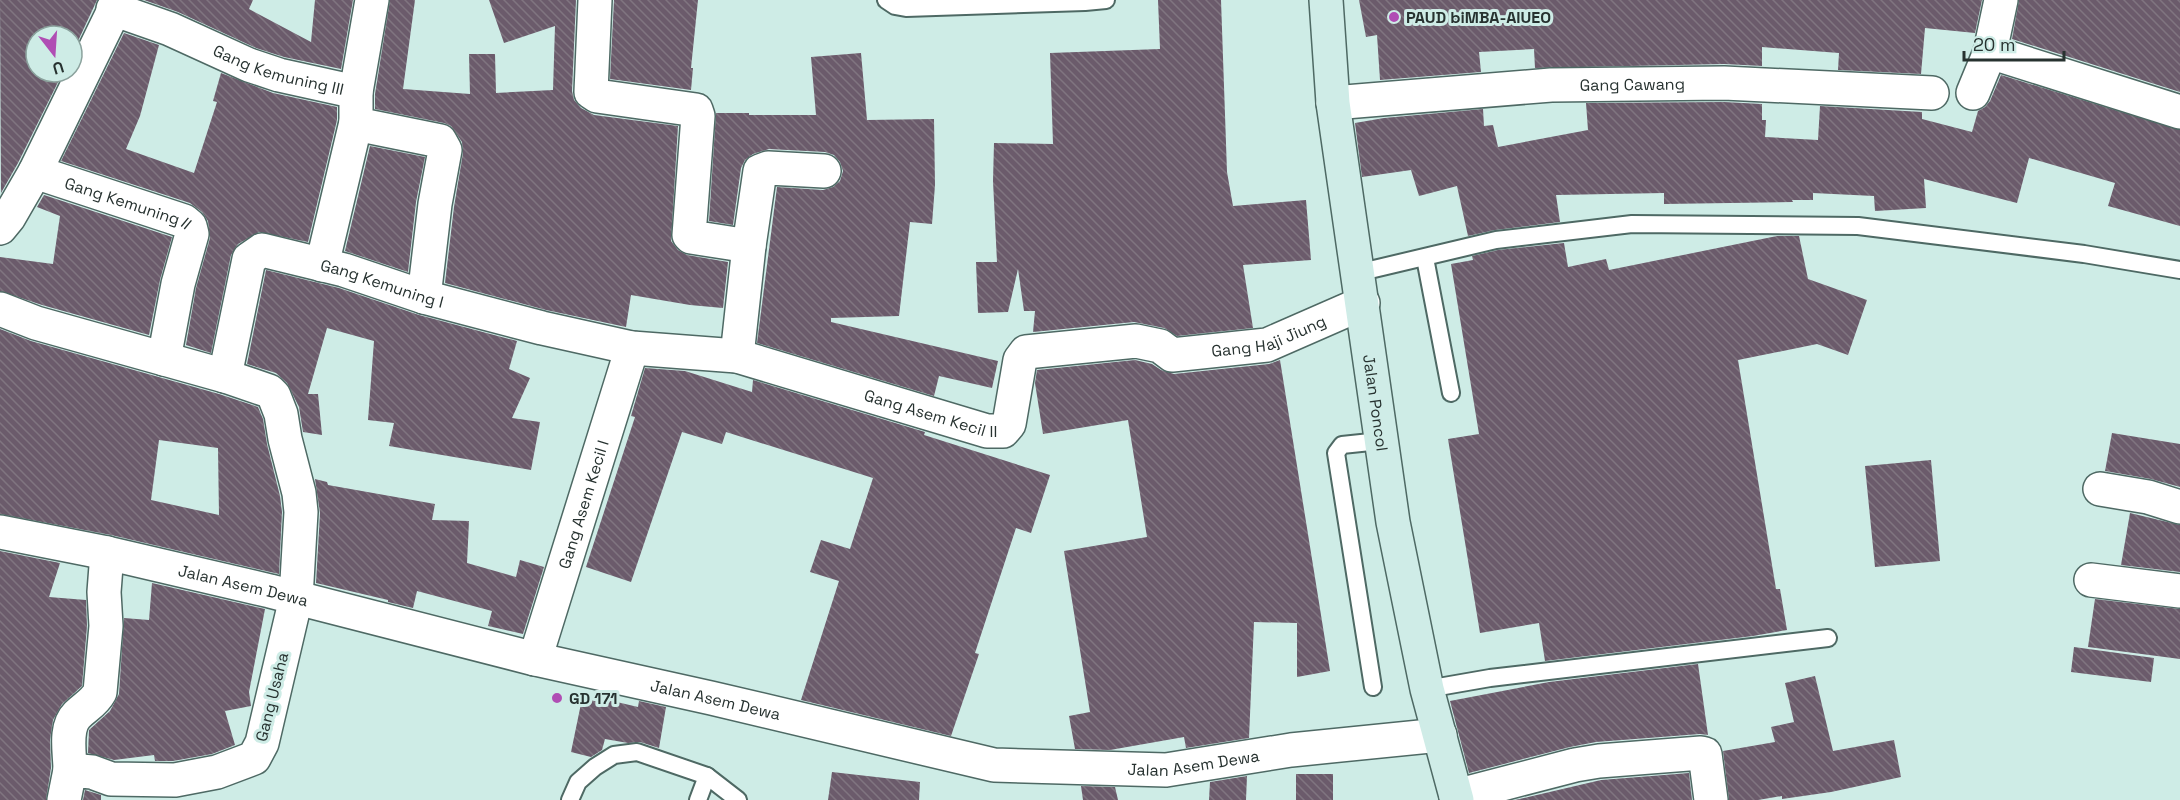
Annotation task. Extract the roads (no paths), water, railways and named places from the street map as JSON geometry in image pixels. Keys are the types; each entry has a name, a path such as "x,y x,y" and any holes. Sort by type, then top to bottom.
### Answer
{"street":[{"path":"322,265 356,107 372,0"},
{"path":"595,0 591,92 597,96 696,110 698,116 689,235 749,246"},
{"name":"Jalan Poncol","path":"1326,0 1333,103 1393,522 1427,689 1457,798"},
{"path":"1973,93 1990,52 2001,0"},
{"path":"0,228 9,217 35,172 116,5"},
{"name":"Gang Kemuning III","path":"116,5 249,65 356,107 372,128 440,141 444,144 424,297"},
{"path":"1990,52 2180,111"},
{"name":"Gang Cawang","path":"1333,103 1551,85 1724,83 1932,93"},
{"path":"737,356 760,171 768,168 824,171"},
{"name":"Gang Kemuning II","path":"35,172 184,221 190,226 192,234 178,284 164,359"},
{"name":"Gang Kemuning I","path":"225,376 249,259 262,250 322,265 424,297 542,328 632,348"},
{"name":"Gang Haji Jiung","path":"1172,355 1267,345 1360,288"},
{"path":"0,309 36,322 225,376 269,391 274,396 281,414 299,493 301,512 296,598"},
{"name":"Gang Asem Kecil II","path":"632,348 737,356 987,431 1003,431 1009,424 1020,360 1026,352 1136,341 1160,346 1172,355"},
{"name":"Gang Asem Kecil I","path":"535,659 632,348"},
{"path":"2100,489 2148,497 2180,507"},
{"name":"Jalan Asem Dewa","path":"0,532 107,553 535,659 994,765 1166,770 1291,750 1440,735"},
{"path":"67,785 69,724 77,714 95,701 100,692 106,626 104,592 107,553"},
{"path":"2091,580 2180,591"},
{"name":"Gang Usaha","path":"67,785 92,772 111,779 175,780 217,772 254,758 262,743 296,598"},
{"path":"1457,798 1575,765 1702,753 1705,754 1711,800"}],"lane":[{"path":"886,0 895,6 906,8 1106,0"},
{"path":"1360,288 1425,258 1496,240 1632,224 1858,226 2084,254 2180,270"},
{"path":"1425,258 1450,393"},
{"path":"1373,687 1336,453 1342,445 1380,441"},
{"path":"1427,689 1502,677 1828,638"},
{"path":"570,800 578,782 595,767 614,755 637,752 707,777 738,800"},
{"path":"698,800 707,777"}],"place":[{"name":"PAUD biMBA-AIUEO","path":"1394,17"},
{"name":"GD 171","path":"557,698"}]}
